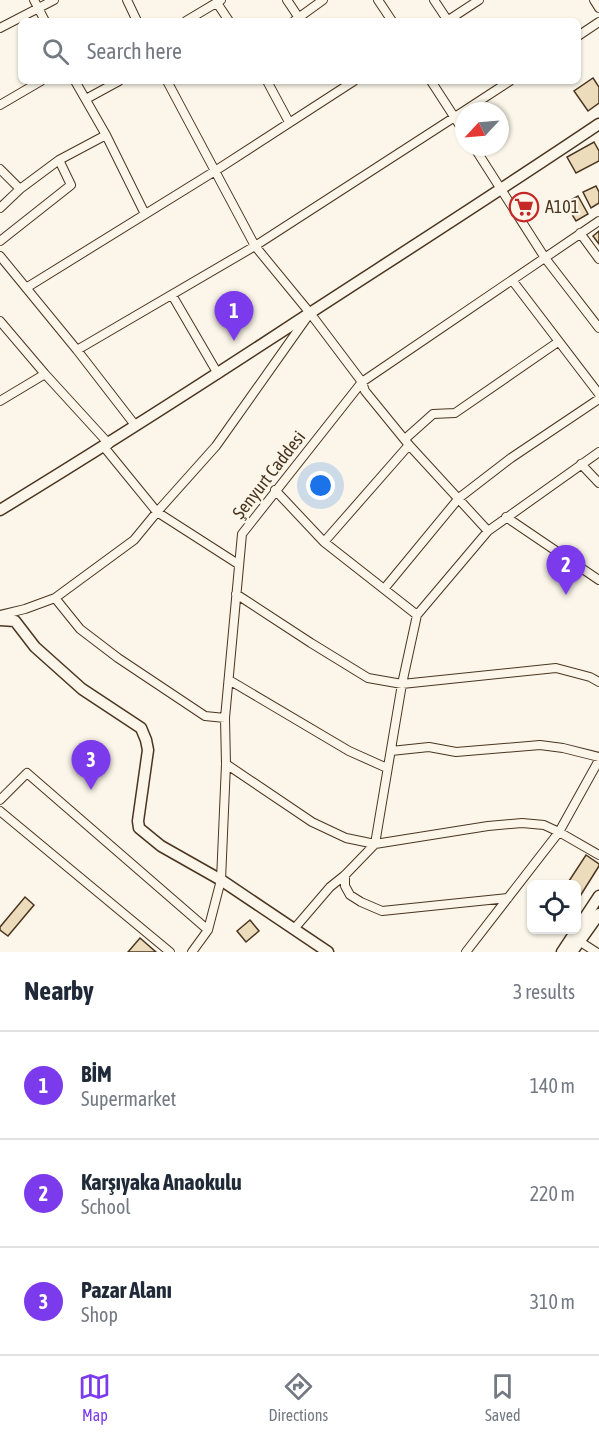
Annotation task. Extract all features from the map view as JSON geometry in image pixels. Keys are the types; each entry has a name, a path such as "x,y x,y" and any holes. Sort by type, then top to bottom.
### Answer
{"street":[{"path":"34,0 44,18"},
{"path":"20,18 54,0"},
{"path":"127,0 136,18"},
{"path":"287,0 296,18"},
{"path":"297,18 323,0"},
{"path":"378,0 390,18"},
{"path":"434,0 446,18"},
{"path":"452,18 479,0"},
{"path":"594,0 599,8"},
{"path":"191,18 219,1 228,18"},
{"path":"0,27 18,19"},
{"path":"581,34 599,22"},
{"path":"0,105 36,84"},
{"path":"77,84 106,135 145,214"},
{"path":"86,99 114,84"},
{"path":"169,84 255,246 310,313 362,382 365,391 407,442 488,531"},
{"path":"269,84 289,122"},
{"path":"26,288 215,171 349,84"},
{"path":"77,350 255,246 454,118 433,84"},
{"path":"478,102 505,84"},
{"path":"0,510 218,374 599,124"},
{"path":"0,208 20,189 59,160 106,135"},
{"path":"480,156 545,258 599,328"},
{"path":"0,241 71,185 59,160"},
{"path":"0,169 20,189"},
{"name":"Şenyurt Caddesi","path":"192,952 208,930 221,880 226,764 225,718 242,534 362,382 599,221"},
{"path":"580,233 599,259"},
{"path":"0,256 135,425"},
{"path":"512,280 599,394"},
{"path":"172,295 218,374"},
{"path":"0,615 55,598 134,540 216,446 310,313"},
{"path":"591,319 599,313"},
{"path":"0,321 106,445 157,512 238,564"},
{"path":"324,542 433,414 455,413 558,342"},
{"path":"0,401 45,374"},
{"path":"384,589 459,498 512,458 599,399"},
{"path":"294,929 330,886 345,875 375,844 402,684 417,615 488,531 599,452"},
{"path":"581,464 599,483"},
{"path":"275,490 324,542 417,615"},
{"path":"506,517 599,580"},
{"path":"236,594 368,678 402,684 556,668 590,677 599,682"},
{"path":"55,598 80,628 118,658 205,716 225,718"},
{"path":"0,620 15,621 35,646 82,689 141,728 148,750 139,828 161,846 221,880 326,952"},
{"path":"229,680 349,752 387,768"},
{"path":"391,751 429,747 456,752 540,745 563,748 599,759 559,832 466,952"},
{"path":"226,764 312,822 346,838 375,844 488,826 522,823 544,825 599,855"},
{"path":"0,800 27,773 208,930"},
{"path":"0,811 170,952"},
{"path":"345,875 345,886 350,895 382,910 508,898"},
{"path":"562,952 599,896"},
{"path":"572,952 579,941 595,929 599,914"},
{"path":"579,941 596,952"}],"building":[{"path":"593,78 599,87 599,103 588,111 574,91"},
{"path":"594,142 599,151 599,161 576,173 567,157"},
{"path":"596,186 599,192 599,203 591,208 583,192"},
{"path":"578,196 588,214 576,221 565,203"},
{"path":"599,231 599,244 593,236"},
{"path":"586,855 599,864 581,895 581,880 570,880"},
{"path":"25,897 34,905 8,936 0,930 0,927"},
{"path":"250,920 259,931 246,942 237,931"},
{"path":"140,938 156,952 128,952"}],"place":[{"name":"A101","path":"524,207"},
{"name":"BİM","path":"234,341"},
{"name":"Karşıyaka Anaokulu","path":"566,595"},
{"name":"Pazar Alanı","path":"91,790"}]}
